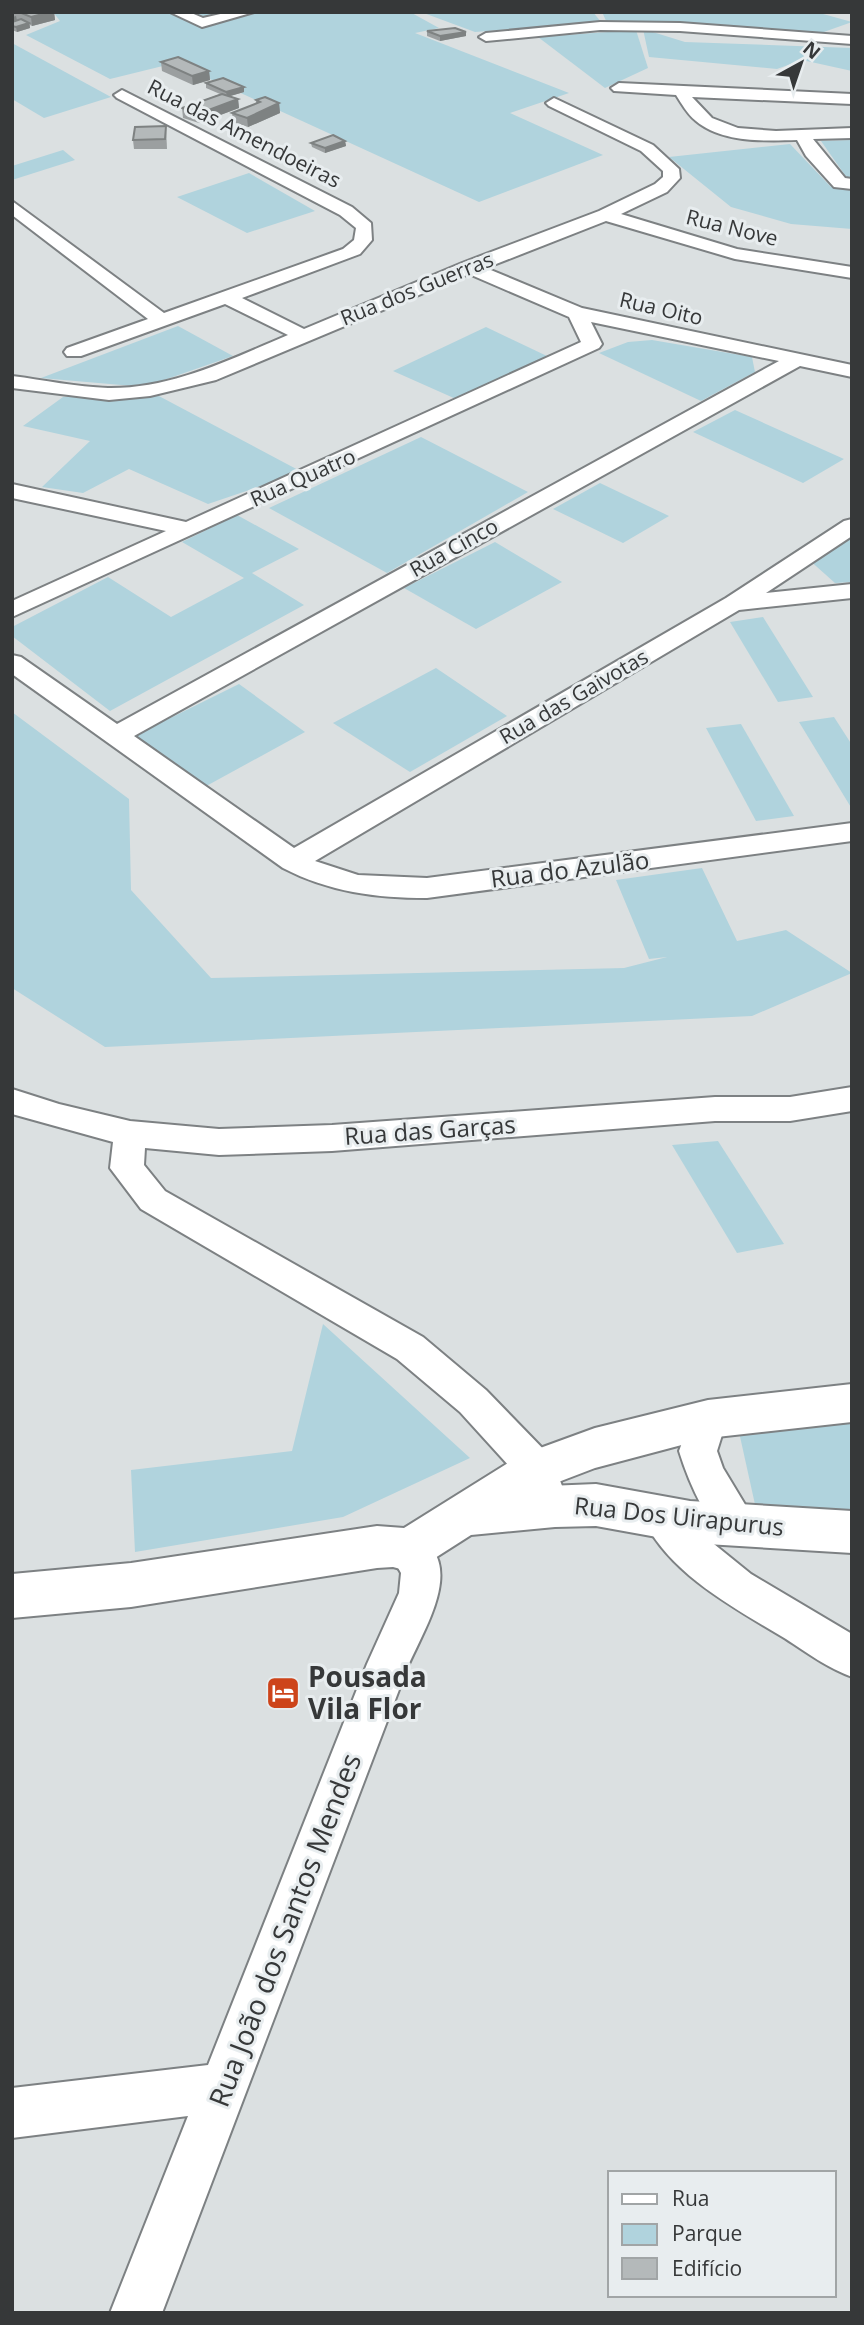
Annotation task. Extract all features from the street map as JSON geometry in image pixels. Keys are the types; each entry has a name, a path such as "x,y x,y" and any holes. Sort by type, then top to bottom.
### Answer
{"main road":[{"path":"546,1488 634,1437 708,1419 852,1403"},
{"name":"Rua Dos Uirapurus","path":"408,1550 464,1516 546,1488 596,1505 663,1518 738,1526 852,1532"},
{"path":"12,1596 131,1585 377,1547 393,1546 408,1550"}],"street":[{"path":"177,12 202,23 247,12"},
{"path":"486,37 600,26 680,27 852,40"},
{"path":"619,88 664,88 681,92 852,99"},
{"path":"681,92 699,116 724,130 746,134 852,132"},
{"name":"Rua das Amendoeiras","path":"122,95 346,211 365,227 361,246 225,297"},
{"name":"Rua dos Guerras","path":"12,382 82,393 150,390 209,376 468,267 605,215 661,188 672,178 671,169 637,142 554,103"},
{"path":"801,134 812,153 840,183 852,184"},
{"path":"12,206 161,320"},
{"name":"Rua Nove","path":"605,215 734,254 852,273"},
{"name":"Rua Oito","path":"468,267 577,313 794,361 852,371"},
{"path":"74,352 225,297 304,336"},
{"path":"577,313 593,344"},
{"name":"Rua Quatro","path":"12,610 593,344 658,332"},
{"name":"Rua Cinco","path":"114,736 794,361"},
{"path":"12,491 188,529"},
{"name":"Rua das Gaivotas","path":"293,862 734,603 852,526"},
{"path":"791,564 824,594"},
{"path":"734,603 852,591"},
{"name":"Rua do Azulão","path":"12,662 293,862 316,874 346,884 381,889 427,888 852,832"},
{"name":"Rua das Garças","path":"12,1101 55,1116 130,1134 219,1142 332,1138 676,1112 790,1109 852,1099"},
{"path":"130,1134 127,1168 153,1200 410,1348 473,1401 546,1488"},
{"path":"708,1419 698,1451 706,1475 738,1526"},
{"path":"663,1518 695,1553 737,1587 852,1657"},
{"name":"Rua João dos Santos Mendes","path":"136,2313 388,1664 419,1594 422,1568 408,1550"},
{"path":"12,2113 224,2087"}],"green space":[{"path":"53,12 410,12 439,28 415,33 569,93 510,113 603,155 479,202 175,63 110,79 26,35 60,21"},
{"path":"421,12 593,12 601,22 475,32"},
{"path":"602,12 816,12 852,22 821,33 607,23"},
{"path":"643,29 685,42 852,48 852,71 802,60 777,69 649,57"},
{"path":"636,30 648,68 605,88 538,37"},
{"path":"12,43 111,97 44,118 12,99"},
{"path":"852,140 852,177 847,178 821,141"},
{"path":"790,144 831,187 852,188 852,229 791,224 731,207 669,157"},
{"path":"63,150 75,160 12,180 12,166"},
{"path":"249,173 315,211 247,233 177,197"},
{"path":"178,326 233,356 144,387 41,378"},
{"path":"486,327 549,357 456,399 393,371"},
{"path":"652,340 752,357 755,372 701,401 599,353 628,342"},
{"path":"157,395 302,472 208,504 129,469 83,493 42,487 90,441 23,426 63,397"},
{"path":"735,410 844,459 803,483 693,432"},
{"path":"421,437 528,492 387,573 269,508"},
{"path":"600,483 669,516 623,543 553,509"},
{"path":"237,515 299,549 252,573 304,605 110,711 12,636 12,627 108,577 171,617 244,578 182,542"},
{"path":"852,534 852,582 835,583 807,558"},
{"path":"495,542 562,582 476,629 404,588"},
{"path":"763,617 813,697 778,702 730,622"},
{"path":"436,668 507,716 410,772 333,723"},
{"path":"239,684 305,732 199,790 128,739"},
{"path":"12,712 129,799 131,890 211,978 624,968 667,957 649,959 616,880 702,868 737,941 786,930 852,973 752,1016 105,1047 12,988"},
{"path":"834,717 852,745 852,809 799,722"},
{"path":"741,724 794,816 756,821 706,728"},
{"path":"718,1141 784,1244 737,1253 672,1145"},
{"path":"323,1324 470,1458 343,1517 135,1552 131,1470 292,1451"},
{"path":"852,1419 852,1511 756,1509 739,1432"}],"building":[{"path":"19,12 50,12 31,17"},
{"path":"21,19 29,23 12,26 12,22"},
{"path":"455,28 466,32 440,36 427,31"},
{"path":"178,57 209,71 192,76 161,62"},
{"path":"223,78 244,87 226,92 206,83"},
{"path":"222,94 238,99 198,114 182,108"},
{"path":"265,97 279,103 247,118 232,113 260,102 256,100"},
{"path":"166,126 165,139 133,140 135,127"},
{"path":"333,135 345,141 325,148 311,143"}],"place":[{"name":"Pousada Vila Flor","path":"283,1693"}]}
